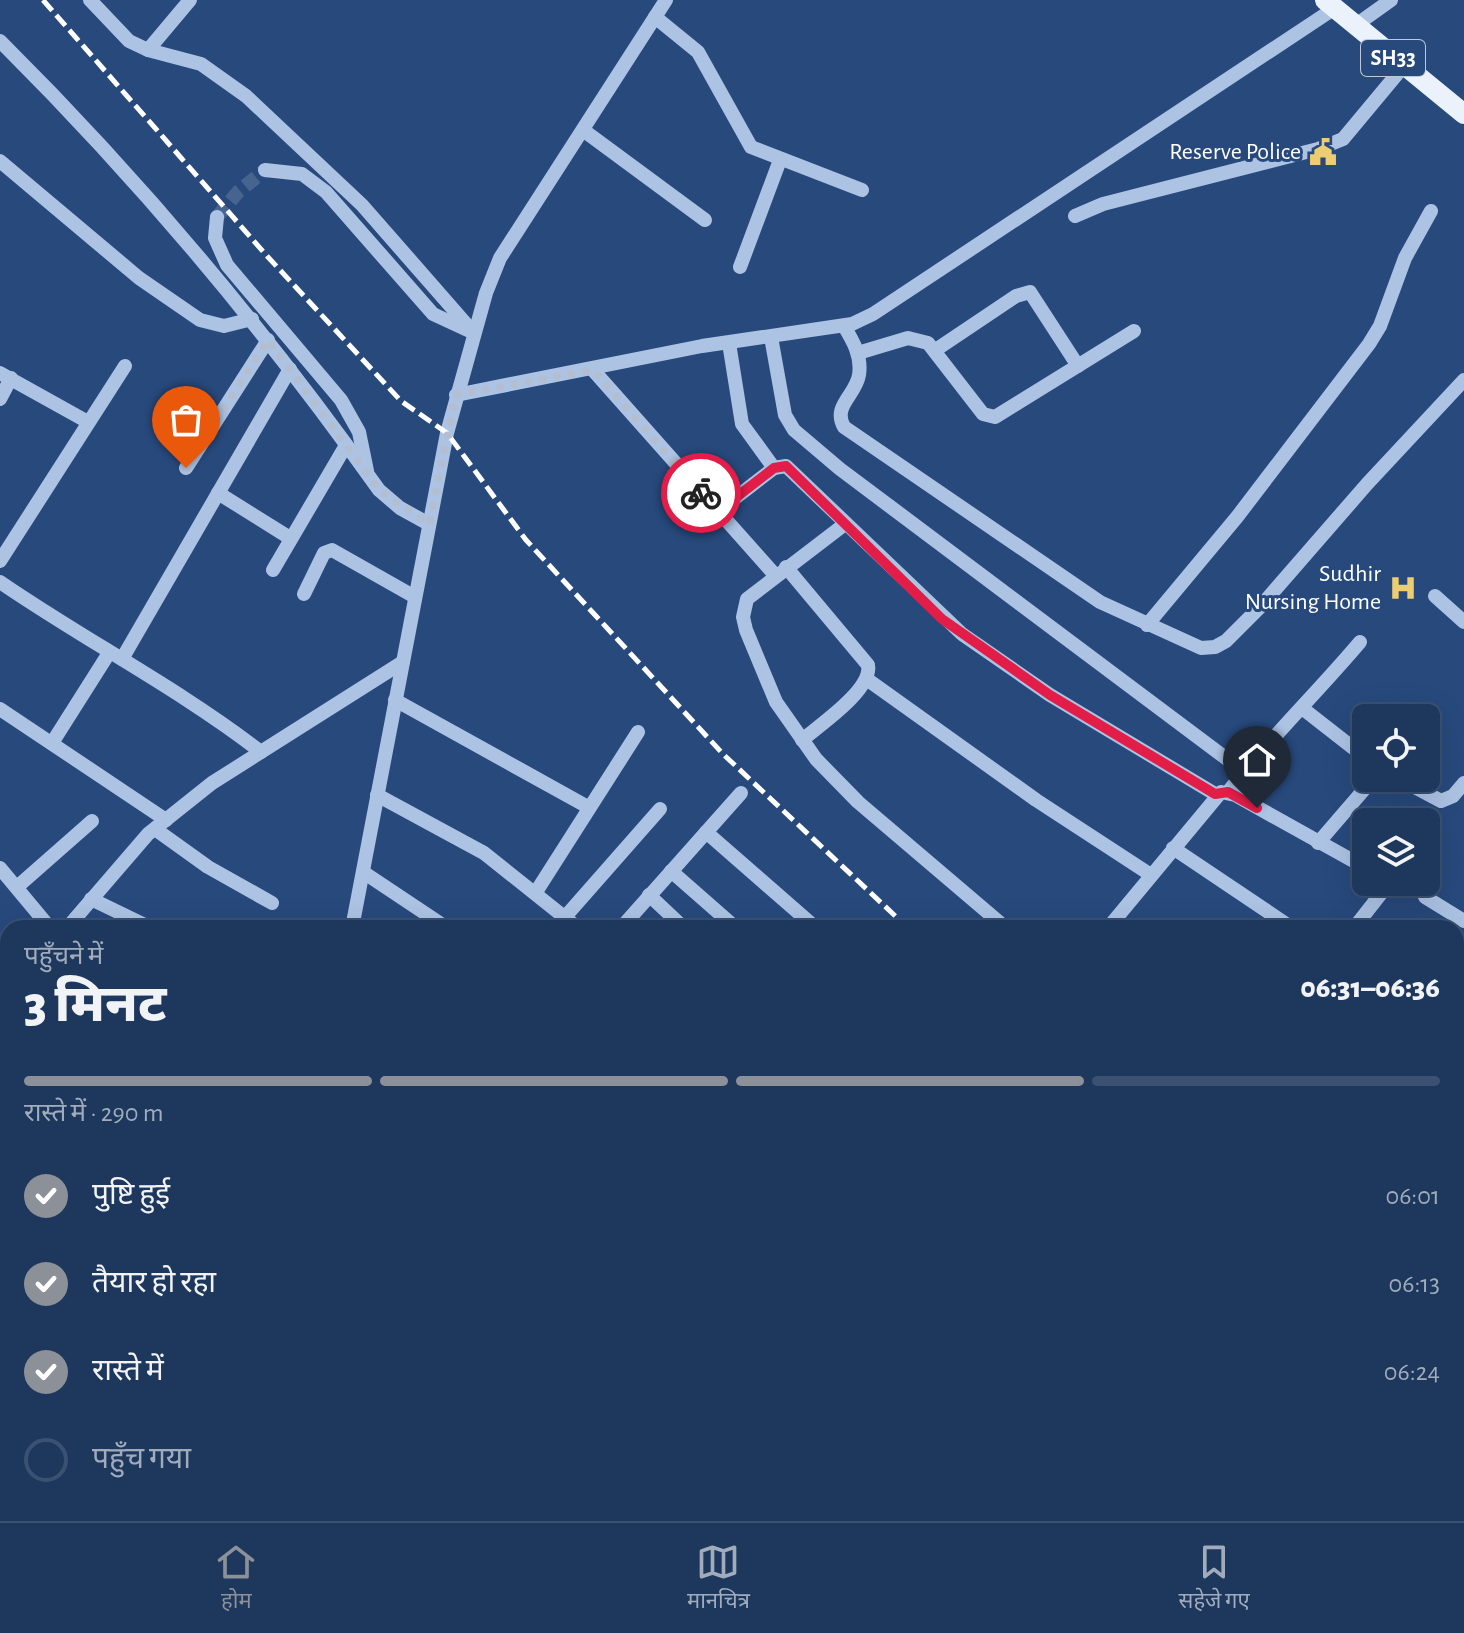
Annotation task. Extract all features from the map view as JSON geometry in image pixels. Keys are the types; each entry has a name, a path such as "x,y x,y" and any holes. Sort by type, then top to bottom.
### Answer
{"main road":[{"name":"SH33","path":"1330,4 1464,114"}],"street":[{"path":"90,0 129,41 148,50 201,64 246,96 362,205 474,333"},
{"path":"148,50 190,0"},
{"path":"354,920 429,524 456,395 474,333 500,258 666,0"},
{"path":"1356,25 1391,0"},
{"path":"456,395 729,343 844,326 873,314 1330,4"},
{"path":"655,17 698,52 751,147 862,190"},
{"path":"0,41 96,136 252,319 368,475 400,508 429,524"},
{"path":"1075,216 1103,204 1318,149 1343,139 1403,67"},
{"path":"583,130 705,220"},
{"path":"740,267 780,160"},
{"path":"0,161 139,278 200,320 224,326 252,319"},
{"path":"265,170 302,174 326,192 433,314 474,333"},
{"path":"1147,625 1237,517 1369,344 1380,326 1405,258 1431,211"},
{"path":"217,217 215,238 227,265 341,400 359,432 368,475"},
{"path":"937,349 1016,296 1030,292 1078,366"},
{"path":"844,326 858,353 859,378 840,410 839,418 844,427 1100,602 1201,648 1215,647 1226,641 1464,380"},
{"path":"858,353 908,338 928,343 937,349 983,414 995,417 1134,331"},
{"path":"771,337 785,415 794,430 840,469 1243,771"},
{"path":"186,468 268,340"},
{"path":"729,343 742,424 774,468"},
{"path":"0,561 125,366"},
{"path":"52,743 115,656 218,493 290,369"},
{"path":"593,370 717,512 781,571 868,665 868,680 802,740"},
{"path":"0,399 5,376 88,422"},
{"path":"273,570 345,447"},
{"path":"717,512 774,468 780,466 792,470 962,634 1050,695 1221,793 1352,861"},
{"path":"218,493 290,538"},
{"path":"845,524 747,599 743,617 776,702 802,740 858,802 997,920"},
{"path":"304,594 324,553 332,550 415,597"},
{"path":"0,582 115,656 179,692 261,752"},
{"path":"1435,596 1464,622"},
{"path":"1114,920 1270,737 1302,708 1360,642"},
{"path":"74,920 160,824 212,783 403,662"},
{"path":"868,680 1036,800 1151,875"},
{"path":"395,700 588,807"},
{"path":"1302,708 1352,747"},
{"path":"0,709 52,743 160,824 208,867 272,903"},
{"path":"536,892 638,732"},
{"path":"1424,792 1441,801 1453,796 1464,783"},
{"path":"1318,843 1362,792"},
{"path":"628,920 741,793"},
{"path":"377,795 484,853 569,920"},
{"path":"565,917 660,809"},
{"path":"17,887 92,821"},
{"path":"706,832 807,920"},
{"path":"1173,848 1280,920"},
{"path":"0,868 44,920"},
{"path":"671,871 727,920"},
{"path":"363,872 435,920"},
{"path":"649,895 676,920"},
{"path":"1360,920 1379,896"},
{"path":"1425,897 1462,920"},
{"path":"91,899 134,920"}],"tunnel":[{"path":"217,217 238,192 265,170"}],"railway":[{"path":"43,0 267,256 401,401 447,433 526,540 723,754 899,920"}],"way so far":[{"path":"186,468 268,340 379,490 400,508 429,524 456,395 593,370 701,493"}],"place":[{"name":"Reserve Police","path":"1323,152"},
{"name":"Sudhir Nursing Home","path":"1403,588"}],"route":[{"path":"701,493 717,512 774,468 786,466 942,619 962,634 1050,695 1155,760 1215,794 1228,792 1257,808"}]}
